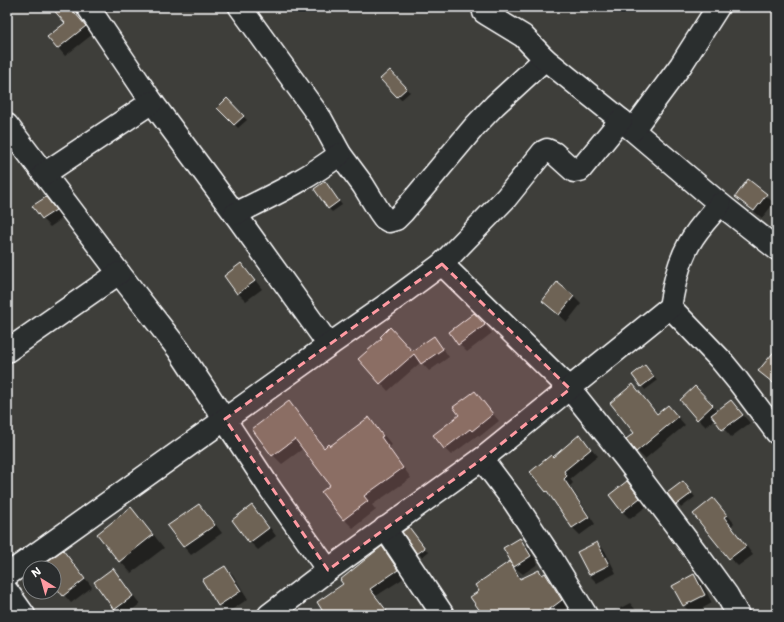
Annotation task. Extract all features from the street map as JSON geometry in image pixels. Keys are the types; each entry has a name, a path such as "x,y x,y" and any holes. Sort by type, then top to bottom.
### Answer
{"street":[{"path":"88,7 152,102 236,214 329,345"},
{"path":"240,7 321,119 340,154 363,185 384,218 389,221 396,219 494,105 545,59"},
{"path":"483,7 484,12 523,36 545,59 627,125 720,204 777,249"},
{"path":"7,575 442,264 506,198 543,152 547,150 554,153 571,170 580,170 627,125 681,65 718,7"},
{"path":"44,174 152,102"},
{"path":"7,126 178,349 271,490 328,570"},
{"path":"236,214 293,185 340,154"},
{"path":"268,615 482,459 670,307 674,284 680,264 689,244 720,204"},
{"path":"442,264 570,389 626,459 698,554 727,595 738,615"},
{"path":"7,351 119,273"},
{"path":"670,307 724,364 777,433"},
{"path":"482,459 515,502 586,615"},
{"path":"386,528 443,615"},
{"path":"7,591 24,615"}],"highlighted area":[{"path":"442,264 570,389 482,459 328,570 225,419"}],"building":[{"path":"51,7 70,7 86,26 57,49 47,37 65,23"},
{"path":"390,70 407,88 397,97 380,79"},
{"path":"227,98 244,116 234,125 217,108"},
{"path":"748,179 767,194 754,211 735,197"},
{"path":"325,181 339,201 328,209 314,189"},
{"path":"46,197 56,210 42,219 32,206"},
{"path":"241,263 255,281 237,294 224,276"},
{"path":"557,282 574,296 559,315 542,301"},
{"path":"474,313 485,325 458,345 449,332"},
{"path":"390,327 412,351 434,336 443,349 421,364 414,354 380,384 358,359 382,338 380,337"},
{"path":"777,348 777,386 758,371"},
{"path":"645,365 654,377 641,387 632,375"},
{"path":"633,384 657,414 668,405 678,417 636,452 626,439 634,433 610,403"},
{"path":"695,386 713,405 697,420 680,400"},
{"path":"475,391 493,414 472,431 470,429 444,449 433,435 459,415 453,407"},
{"path":"731,400 743,415 722,430 711,415"},
{"path":"289,401 324,448 328,444 330,446 369,417 403,468 364,496 368,501 343,520 321,492 330,485 295,439 272,456 252,429"},
{"path":"580,434 591,449 564,471 567,476 564,479 589,517 572,528 547,491 546,492 530,472 551,455 553,457"},
{"path":"627,481 640,498 622,512 609,495"},
{"path":"683,481 692,493 676,505 667,493"},
{"path":"713,498 727,515 724,517 746,546 729,559 693,514"},
{"path":"199,504 215,525 183,547 167,526"},
{"path":"252,505 269,528 249,543 232,520"},
{"path":"131,507 153,535 119,562 97,534"},
{"path":"409,527 425,548 417,554 402,532"},
{"path":"520,538 531,556 514,567 503,548"},
{"path":"597,542 609,565 589,575 577,552"},
{"path":"382,546 398,570 370,589 390,615 325,615 317,602 343,584 340,580"},
{"path":"63,550 85,579 63,596 62,560 49,560"},
{"path":"510,561 520,579 539,570 542,575 545,573 562,600 542,615 483,615 470,597 479,591 475,585"},
{"path":"225,566 241,591 218,606 202,580"},
{"path":"113,568 133,596 114,610 94,582"},
{"path":"694,574 705,595 683,606 672,586"}]}
